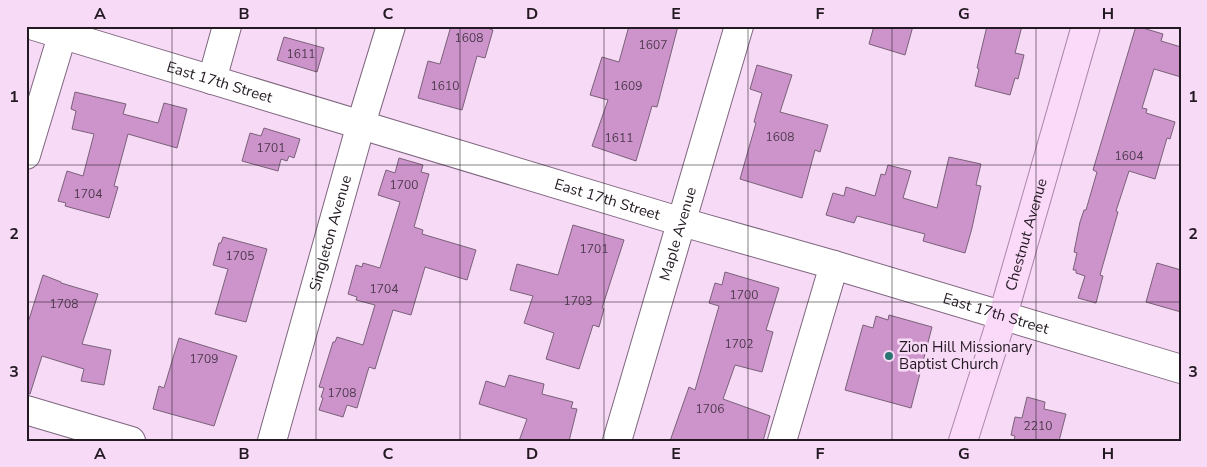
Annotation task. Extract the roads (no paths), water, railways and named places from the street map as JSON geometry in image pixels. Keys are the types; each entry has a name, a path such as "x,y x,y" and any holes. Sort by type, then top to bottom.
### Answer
{"main road":[{"name":"Chestnut Avenue","path":"963,441 1003,315 1086,26"}],"street":[{"name":"East 17th Street","path":"34,26 63,30 212,80 682,222 834,265 1181,369"},
{"path":"212,80 228,26"},
{"name":"Singleton Avenue","path":"272,441 361,124 391,26"},
{"name":"Maple Avenue","path":"617,441 739,26"},
{"path":"26,155 63,30"},
{"path":"782,441 834,265"},
{"path":"26,410 114,438"}],"place":[{"name":"Zion Hill Missionary Baptist Church","path":"889,356"}]}
